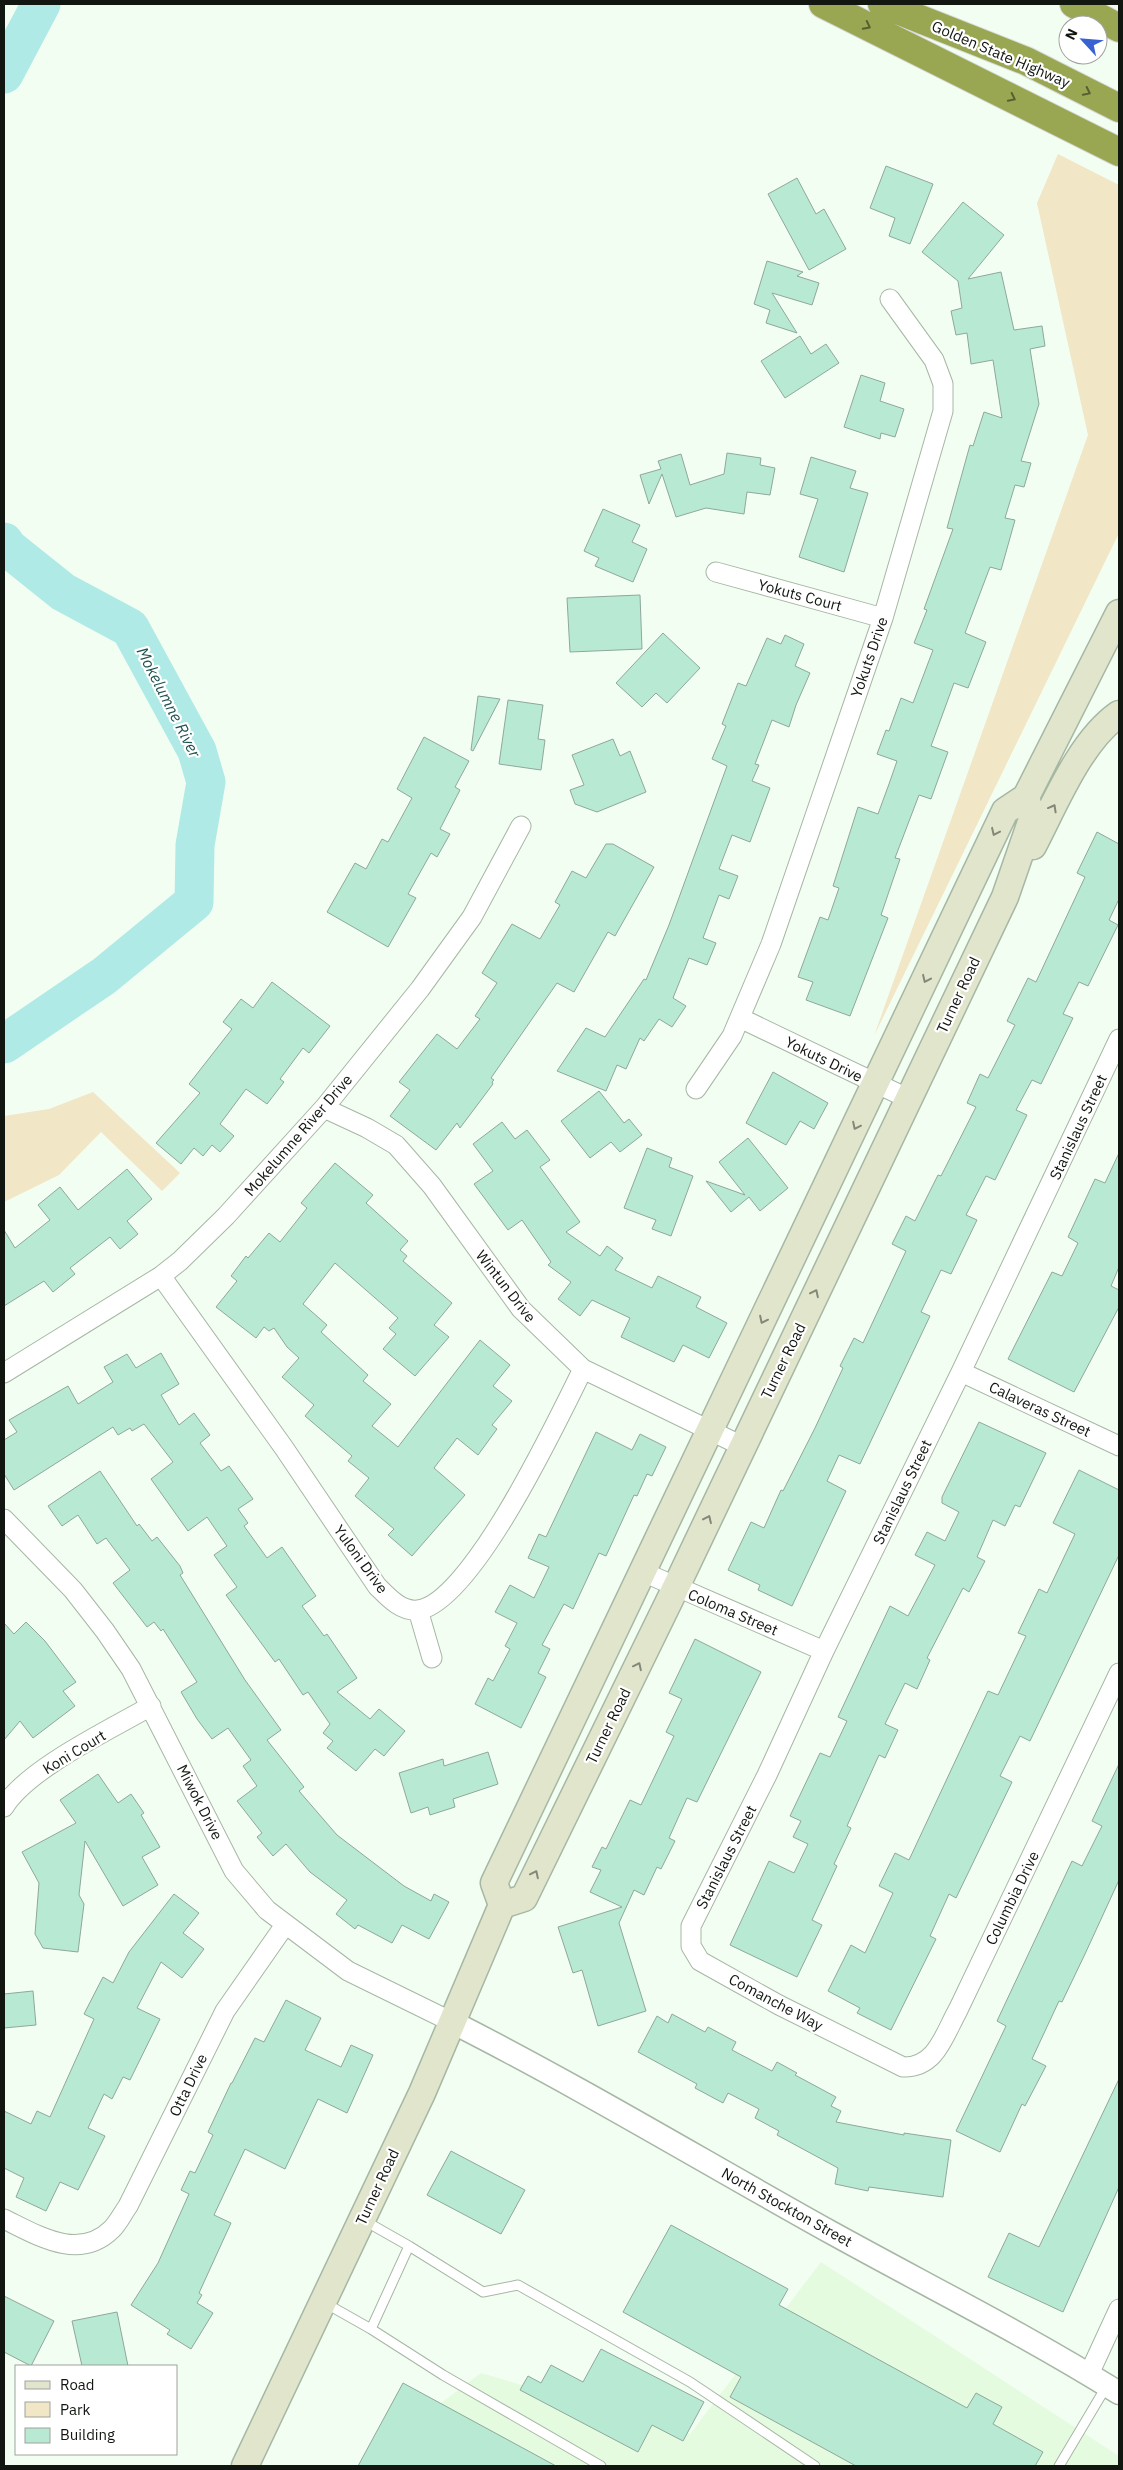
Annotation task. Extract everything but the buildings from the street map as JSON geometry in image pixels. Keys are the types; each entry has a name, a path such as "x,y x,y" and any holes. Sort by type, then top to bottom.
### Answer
{"highway":[{"path":"823,4 1119,152"},
{"name":"Golden State Highway","path":"882,4 1026,61 1119,108"},
{"path":"1074,4 1119,28"},
{"path":"1078,4 1119,20"}],"main road":[{"path":"502,1905 494,1883 877,1084 1005,812 1026,798 1115,645 1119,613"},
{"path":"1004,897 1081,757 1110,720 1119,714"},
{"name":"Turner Road","path":"245,2466 454,2023 502,1905 524,1898 676,1588 1004,897 1032,819 1026,798"}],"street":[{"name":"Yokuts Drive","path":"696,1089 732,1036 771,944 883,618 943,411 943,384 934,360 890,299"},
{"name":"Yokuts Court","path":"716,572 883,618"},
{"name":"Mokelumne River Drive","path":"4,1373 161,1276 180,1261 226,1216 324,1108 420,989 472,917 521,826"},
{"name":"Yokuts Drive","path":"740,1018 908,1099"},
{"name":"Stanislaus Street","path":"692,1946 692,1926 767,1775 824,1651 961,1372 1119,1039"},
{"name":"Wintun Drive","path":"324,1108 367,1128 396,1145 432,1186 521,1309 583,1369 742,1446"},
{"name":"Yuloni Drive","path":"161,1276 284,1448 376,1586 395,1603 405,1608 418,1610"},
{"path":"432,1658 418,1610 428,1607 451,1590 472,1566 538,1462 583,1369"},
{"name":"Calaveras Street","path":"961,1372 1119,1446"},
{"name":"Miwok Drive","path":"4,1519 73,1590 105,1631 131,1669 234,1870 267,1910 284,1925 348,1971 454,2023"},
{"name":"Coloma Street","path":"643,1572 824,1651"},
{"name":"Columbia Drive","path":"869,2050 903,2067 917,2068 931,2059 958,2010 1119,1673"},
{"name":"Koni Court","path":"4,1807 9,1799 44,1768 151,1706"},
{"name":"Otta Drive","path":"4,2219 52,2242 76,2246 91,2243 112,2229 128,2206 225,2011 284,1925"},
{"name":"Comanche Way","path":"692,1946 700,1960 779,2005 869,2050"},
{"name":"North Stockton Street","path":"454,2023 516,2054 832,2233 1105,2384"},
{"path":"1105,2384 1119,2309"}],"lane":[{"path":"362,2219 483,2292 518,2284 690,2382 815,2466"},
{"path":"370,2329 409,2246"},
{"path":"323,2302 601,2466"},
{"path":"1059,2466 1105,2384"}],"shaded area":[{"path":"821,2262 1119,2456 1119,2466 357,2466 481,2373 690,2434"}],"green space":[{"path":"1058,154 1119,185 1119,533 874,1036 1088,435 1037,203"},
{"path":"93,1092 180,1173 162,1191 101,1132 59,1175 4,1202 4,1116 49,1109"}],"waterway":[{"name":"Mokelumne River","path":"4,74 41,4"},
{"name":"Mokelumne River","path":"4,542 8,548 63,592 130,628 197,751 206,782 195,845 194,902 104,976 4,1044"}]}
